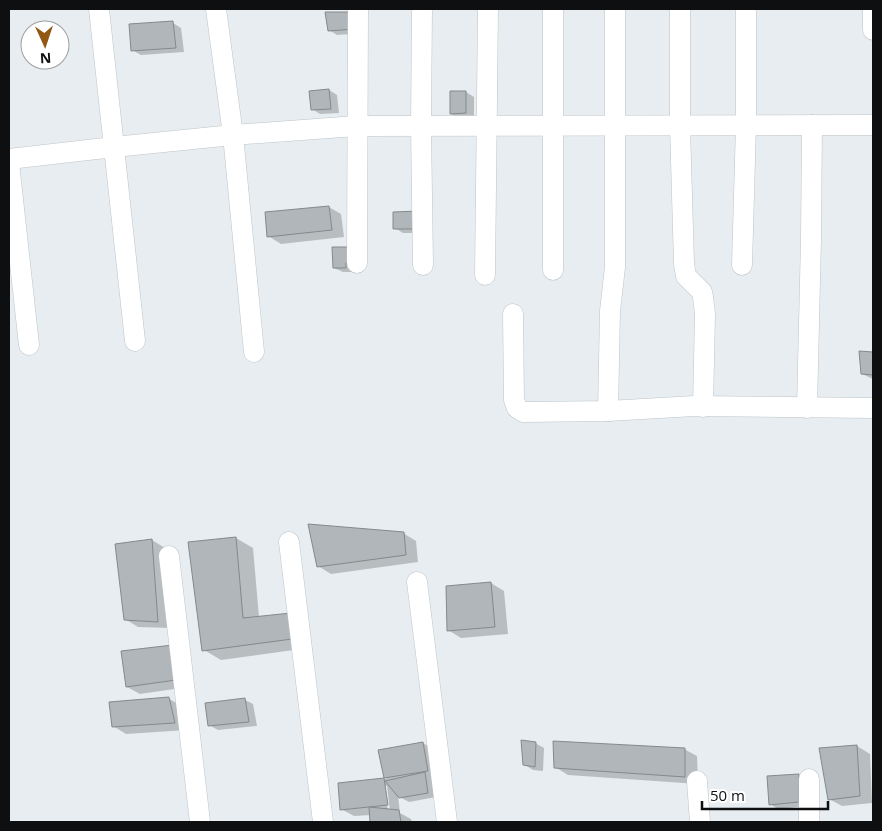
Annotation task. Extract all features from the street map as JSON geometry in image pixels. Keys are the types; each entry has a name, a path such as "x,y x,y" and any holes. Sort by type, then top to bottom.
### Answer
{"street":[{"path":"99,9 136,341"},
{"path":"216,9 233,135 254,352"},
{"path":"357,263 358,9"},
{"path":"422,9 423,265"},
{"path":"485,275 488,9"},
{"path":"553,9 553,270"},
{"path":"608,411 610,311 616,267 616,9"},
{"path":"680,9 680,126 685,272 688,279 702,292 705,314 702,407"},
{"path":"742,265 746,126 746,9"},
{"path":"873,9 873,30"},
{"path":"806,408 812,125"},
{"path":"29,345 9,161 114,147 233,135 357,126 873,125"},
{"path":"513,314 514,400 517,408 523,412 702,407 873,408"},
{"path":"289,542 324,822"},
{"path":"169,556 200,822"},
{"path":"417,582 447,822"},
{"path":"809,778 809,822"},
{"path":"697,781 700,822"}],"building":[{"path":"325,12 355,12 356,29 328,31"},
{"path":"173,21 176,48 131,51 129,24"},
{"path":"329,89 331,109 311,110 309,91"},
{"path":"450,91 466,91 466,113 450,114"},
{"path":"329,206 332,230 267,237 265,212"},
{"path":"419,211 420,229 393,229 393,212"},
{"path":"332,247 354,247 354,263 346,263 346,268 333,268"},
{"path":"859,351 873,352 873,375 861,374"},
{"path":"308,524 404,532 406,555 317,567"},
{"path":"236,537 243,618 291,613 292,639 202,651 188,542"},
{"path":"152,539 158,622 124,620 115,544"},
{"path":"491,582 495,627 447,631 446,586"},
{"path":"173,645 176,680 126,687 121,651"},
{"path":"169,697 175,723 112,727 109,702"},
{"path":"245,698 249,722 208,726 205,703"},
{"path":"521,740 536,742 535,767 523,765"},
{"path":"553,741 685,748 685,777 554,768"},
{"path":"423,742 428,771 384,778 378,750"},
{"path":"857,745 860,796 828,800 819,748"},
{"path":"425,772 428,793 399,798 385,781"},
{"path":"799,774 799,802 769,805 767,776"},
{"path":"384,778 388,805 340,810 338,783"},
{"path":"369,807 399,810 401,822 370,822"}]}
